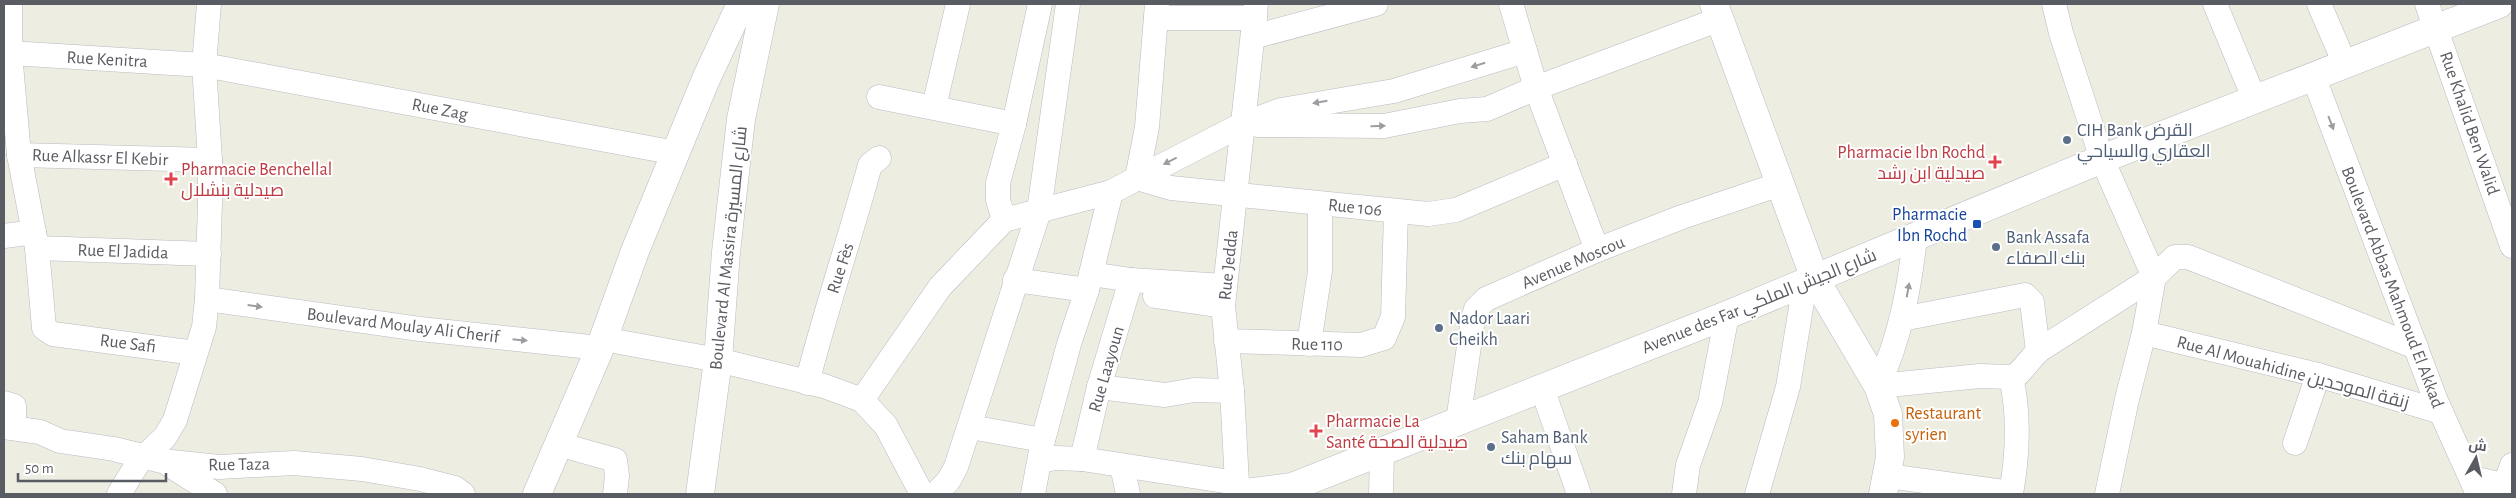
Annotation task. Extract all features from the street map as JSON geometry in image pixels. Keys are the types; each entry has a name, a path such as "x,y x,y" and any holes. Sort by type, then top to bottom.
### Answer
{"main road":[{"path":"537,494 602,343 635,251 706,79 741,4"},
{"name":"Boulevard Al Massira شارع المسيرة","path":"700,494 718,360 726,252 741,120 765,4"},
{"name":"Avenue des Far شارع الجيش الملكي","path":"1239,490 1292,491 1382,451 1727,315 2102,159 2254,98 2314,78 2345,64 2432,16 2499,4"},
{"path":"1717,11 1780,184 1810,281 1878,386 1888,414 1890,457 1885,485"}],"street":[{"path":"10,4 10,53 19,155 35,240"},
{"path":"119,494 138,463 154,458 175,420 204,327 209,254 210,160 204,64 209,4"},
{"path":"934,107 958,4"},
{"path":"1004,220 998,200 998,183 1014,124 1040,4"},
{"path":"936,494 956,467 1015,280 1039,211 1068,4"},
{"path":"1137,178 1147,127 1157,11 1255,20 1376,4"},
{"path":"1511,4 1536,88 1597,250"},
{"path":"2054,4 2061,33 2102,159 2154,277 2144,333 2127,399 2107,494"},
{"path":"2215,4 2254,98"},
{"path":"2319,4 2345,64"},
{"path":"1241,125 1384,126 1460,111 1487,109 1717,11"},
{"name":"Rue Khalid Ben Walid","path":"2432,16 2511,239"},
{"name":"Rue Jedda","path":"1239,490 1224,296 1236,194 1241,125 1255,20"},
{"path":"922,494 886,426 862,400 940,287 1004,220 1112,192 1241,125 1280,110 1394,91 1524,51"},
{"name":"Rue Kenitra","path":"10,53 204,64"},
{"name":"Rue Zag","path":"204,64 676,153"},
{"name":"Boulevard Abbas Mahmoud El Akkad","path":"2314,78 2441,412 2475,486"},
{"path":"879,97 1014,124"},
{"name":"Rue Alkassr El Kebir","path":"19,155 210,160"},
{"name":"Rue Fès","path":"807,383 824,317 849,242 870,165 879,158"},
{"name":"Rue 106","path":"1137,178 1171,188 1428,214 1456,210 1565,164"},
{"name":"Avenue Moscou","path":"1458,421 1476,309 1486,299 1597,250 1682,217 1780,184"},
{"path":"1033,494 1042,450 1069,344 1089,282 1112,192"},
{"path":"1309,344 1320,271 1320,204"},
{"name":"Rue 110","path":"1226,341 1362,345 1378,341 1387,334 1393,317 1396,212"},
{"name":"Rue El Jadida","path":"4,236 209,254"},
{"path":"1878,386 1893,353 1902,319 1915,238"},
{"name":"Rue Safi","path":"35,240 44,328 48,332 195,352"},
{"path":"1878,386 1980,376 2010,377 2018,374 2038,351 2154,277 2175,257 2188,256 2416,347"},
{"path":"1015,280 1089,282 1224,296"},
{"path":"1757,494 1788,387 1810,281"},
{"name":"Rue Laayoun","path":"1082,459 1099,387 1130,286"},
{"path":"1902,319 2025,295 2032,302 2038,351"},
{"name":"Boulevard Moulay Ali Cherif","path":"207,299 420,329 602,343 718,360 807,383 862,400"},
{"path":"1684,494 1688,465 1710,403 1727,315"},
{"name":"Rue Al Mouahidine زنقة الموحدين","path":"2144,333 2318,375 2441,412"},
{"path":"2295,443 2318,375"},
{"path":"1885,485 2011,494 2018,440 2018,417 2010,377"},
{"path":"1099,387 1165,395 1194,390 1232,391"},
{"path":"1542,388 1579,494"},
{"name":"Rue Taza","path":"4,402 14,406 9,427 43,433 60,441 154,458 219,467 294,462 362,469 438,483 459,489 463,494"},
{"path":"970,427 1069,458 1122,466 1239,490"},
{"path":"558,444 615,460 617,476 615,494"},
{"path":"1381,494 1382,451"},
{"path":"154,458 215,494"},
{"path":"1122,466 1128,494"},
{"path":"2475,486 2510,479"}],"place":[{"name":"CIH Bank القرض العقاري والسياحي","path":"2067,140"},
{"name":"Pharmacie Ibn Rochd صيدلية ابن رشد","path":"1995,162"},
{"name":"Pharmacie Benchellal صيدلية بنشلال","path":"171,179"},
{"name":"Pharmacie Ibn Rochd","path":"1977,224"},
{"name":"Bank Assafa بنك الصفاء","path":"1996,247"},
{"name":"Nador Laari Cheikh","path":"1439,328"},
{"name":"Restaurant syrien","path":"1895,423"},
{"name":"Pharmacie La Santé صيدلية الصحة","path":"1316,431"},
{"name":"Saham Bank سهام بنك","path":"1491,447"}]}
